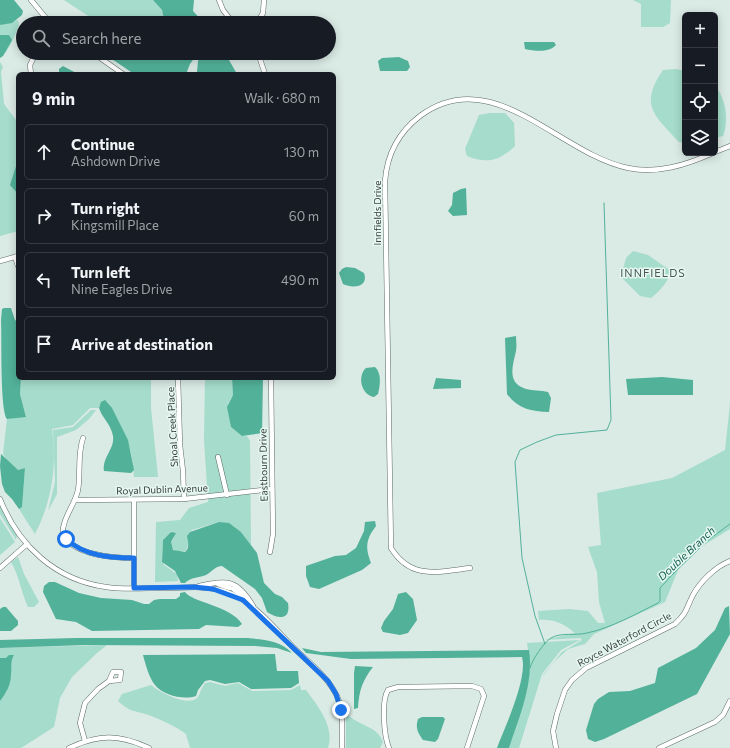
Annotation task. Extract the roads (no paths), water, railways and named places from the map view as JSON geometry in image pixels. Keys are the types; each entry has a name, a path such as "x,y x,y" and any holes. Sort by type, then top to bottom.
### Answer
{"street":[{"path":"31,0 44,16"},
{"path":"219,0 223,10 228,16"},
{"path":"261,16 263,13 264,0"},
{"path":"31,72 30,65 32,60"},
{"path":"103,60 120,72"},
{"path":"261,60 264,72"},
{"name":"Innfields Drive","path":"470,568 430,572 415,570 400,559 391,548 385,181 388,160 400,136 419,117 434,107 452,101 476,100 491,102 511,109 592,154 628,168 652,170 670,168 706,156"},
{"name":"Innfields Drive","path":"718,151 730,146"},
{"path":"0,261 16,256"},
{"name":"Shoal Creek Place","path":"178,380 180,445 184,500"},
{"name":"Eastbourn Drive","path":"270,552 273,534 271,380"},
{"path":"83,438 79,450 78,490 64,525 63,531 66,539 92,553 111,557 134,558"},
{"path":"218,457 227,495"},
{"name":"Royal Dublin Avenue","path":"75,500 184,500 272,489"},
{"path":"0,499 11,522 26,545 50,566 77,580 105,587 134,588 194,587 228,583 240,588 255,610"},
{"path":"134,500 134,588"},
{"path":"0,568 26,545"},
{"name":"Royce Waterford Circle","path":"556,748 554,731 557,714 565,690 572,680 586,668 676,624 685,615 694,594 700,585 730,561"},
{"path":"212,584 232,589 245,598 255,610 333,688 341,706 342,748"},
{"path":"194,587 223,591 243,600 255,610"},
{"path":"85,741 80,723 85,703 98,689 109,681"},
{"path":"389,748 385,731 385,701 388,690 398,686 472,686 481,689 484,696 467,748"},
{"path":"659,748 715,722 723,715 730,701"},
{"path":"68,748 100,737 123,738 149,748"}],"waterway":[{"path":"545,644 535,616 522,558 515,462 520,450 537,442 556,435 607,430 611,420 604,203"},
{"name":"Double Branch","path":"530,668 533,660 545,643 551,638 559,635 582,634 596,631 658,603 660,601 660,588 707,541 730,524"}],"district":[{"name":"INNFIELDS","path":"653,272"}]}
